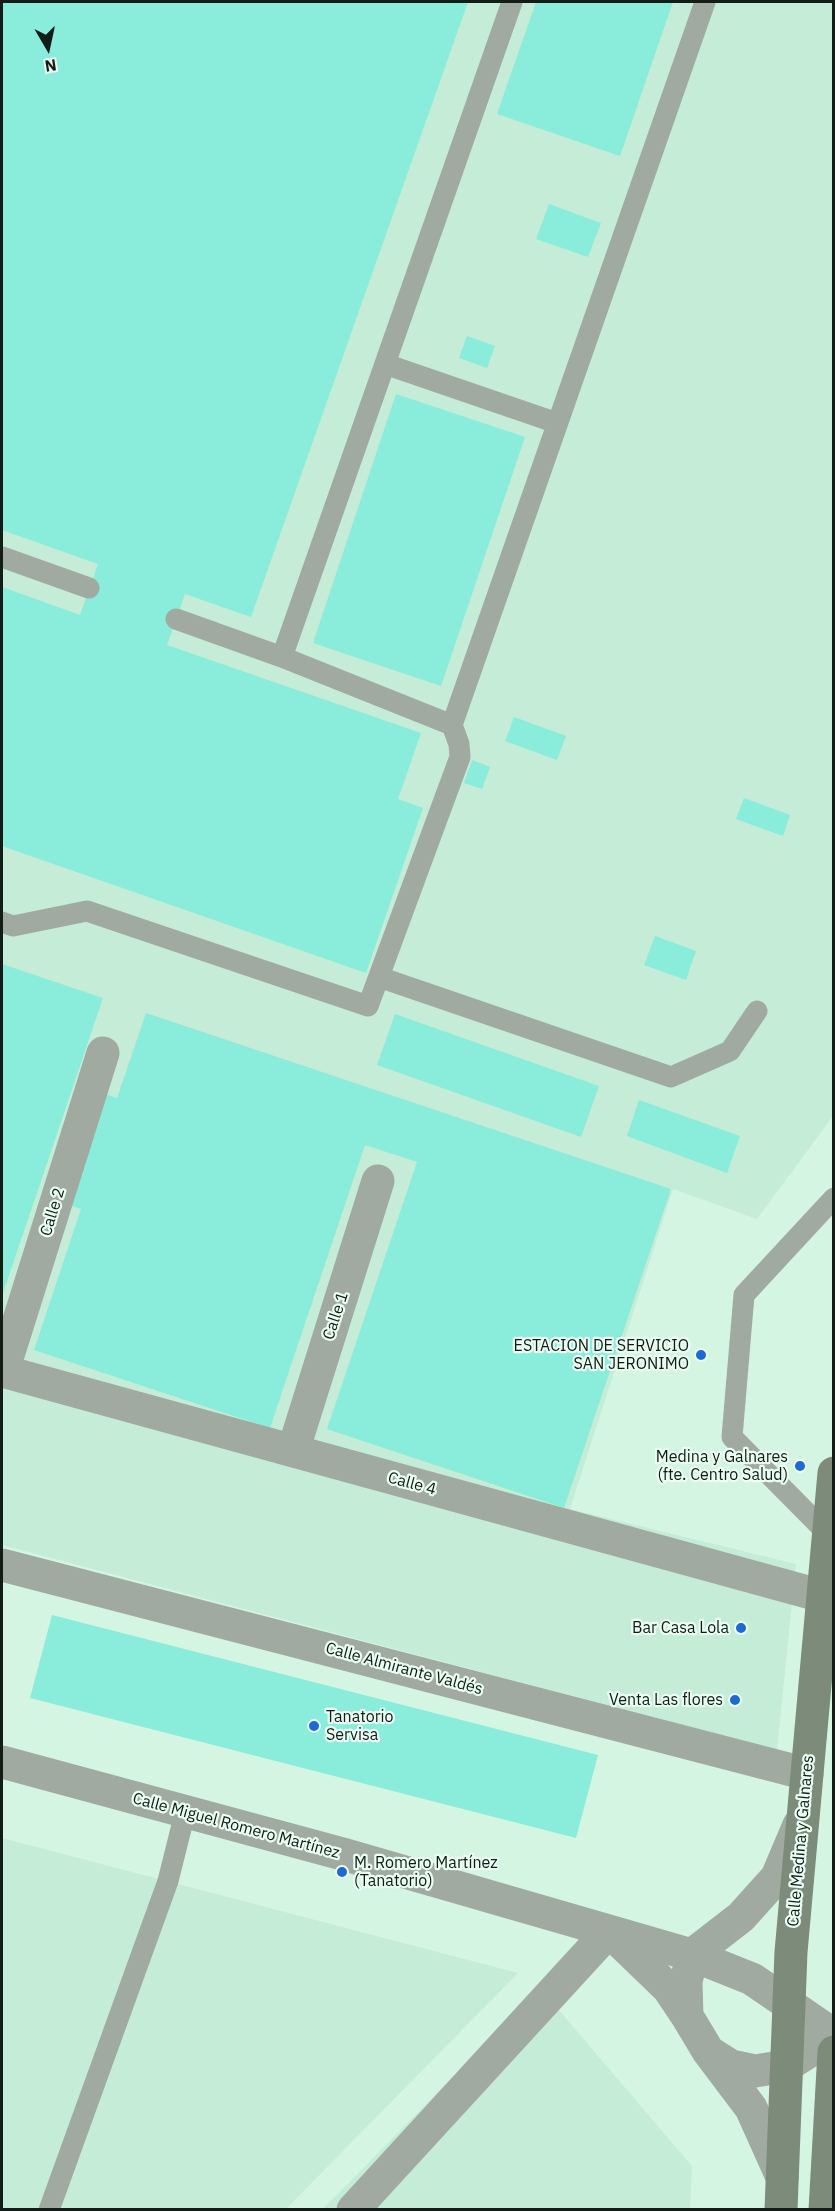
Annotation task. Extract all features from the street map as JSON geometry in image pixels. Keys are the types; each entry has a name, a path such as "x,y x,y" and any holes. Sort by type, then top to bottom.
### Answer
{"main road":[{"name":"Calle Medina y Galnares","path":"781,2210 789,2003 834,1473"},
{"path":"825,2210 834,2052"}],"street":[{"name":"Calle 2","path":"2,1371 103,1053"},
{"name":"Calle 1","path":"293,1451 378,1181"},
{"name":"Calle 4","path":"2,1371 822,1596"},
{"name":"Calle Almirante Valdés","path":"2,1565 807,1774"},
{"name":"Calle Miguel Romero Martínez","path":"2,1762 346,1855 692,1955 752,1979 834,2036"},
{"path":"687,2016 686,1982 692,1955 741,1917 777,1877 804,1815"},
{"name":"Calle Miguel Romero Martínez","path":"609,1931 669,1989 708,2051"},
{"path":"353,2210 609,1931"},
{"path":"708,2051 731,2066 755,2071 786,2066 834,2036"},
{"path":"708,2051 750,2108 782,2177"}],"lane":[{"path":"282,657 512,2"},
{"path":"2,922 13,926 87,911 369,1006 460,758 459,744 452,725 705,2"},
{"path":"385,364 557,423"},
{"path":"2,557 90,588"},
{"path":"176,619 282,657 452,725"},
{"path":"379,977 671,1077 730,1051 757,1011"},
{"path":"828,1534 732,1437 744,1295 834,1198"},
{"path":"49,2210 168,1881 184,1813"}],"shaded area":[{"path":"2,2 833,2 833,1116 757,1219 673,1189 570,1509 796,1564 777,1750 2,1545"},
{"path":"2,1838 518,1973 286,2209 2,2209"},
{"path":"540,1988 692,2166 690,2209 322,2210"}],"building":[{"path":"2,2 468,2 251,617 185,594 167,645 421,733 398,799 423,808 366,973 2,846 2,587 80,615 98,564 2,530"},
{"path":"536,2 673,2 620,156 497,114"},
{"path":"549,204 601,223 588,257 536,239"},
{"path":"467,336 495,346 487,368 459,358"},
{"path":"396,394 525,437 441,686 313,643"},
{"path":"514,717 566,736 557,760 505,741"},
{"path":"472,760 490,767 482,789 464,783"},
{"path":"744,798 790,815 783,836 736,819"},
{"path":"655,936 696,951 686,980 644,965"},
{"path":"2,964 103,998 2,1296"},
{"path":"146,1013 671,1189 564,1508 327,1429 417,1162 365,1145 270,1428 34,1350 81,1209 64,1203 102,1093 117,1098"},
{"path":"395,1014 599,1086 581,1137 377,1065"},
{"path":"639,1100 740,1136 727,1173 627,1136"},
{"name":"Tanatorio Servisa","path":"52,1615 598,1755 576,1838 30,1698"}],"place":[{"name":"ESTACION DE SERVICIO SAN JERONIMO","path":"701,1355"},
{"name":"Medina y Galnares (fte. Centro Salud)","path":"800,1466"},
{"name":"Bar Casa Lola","path":"741,1628"},
{"name":"Venta Las flores","path":"735,1700"},
{"name":"Tanatorio Servisa","path":"314,1726"},
{"name":"M. Romero Martínez (Tanatorio)","path":"342,1872"}]}
